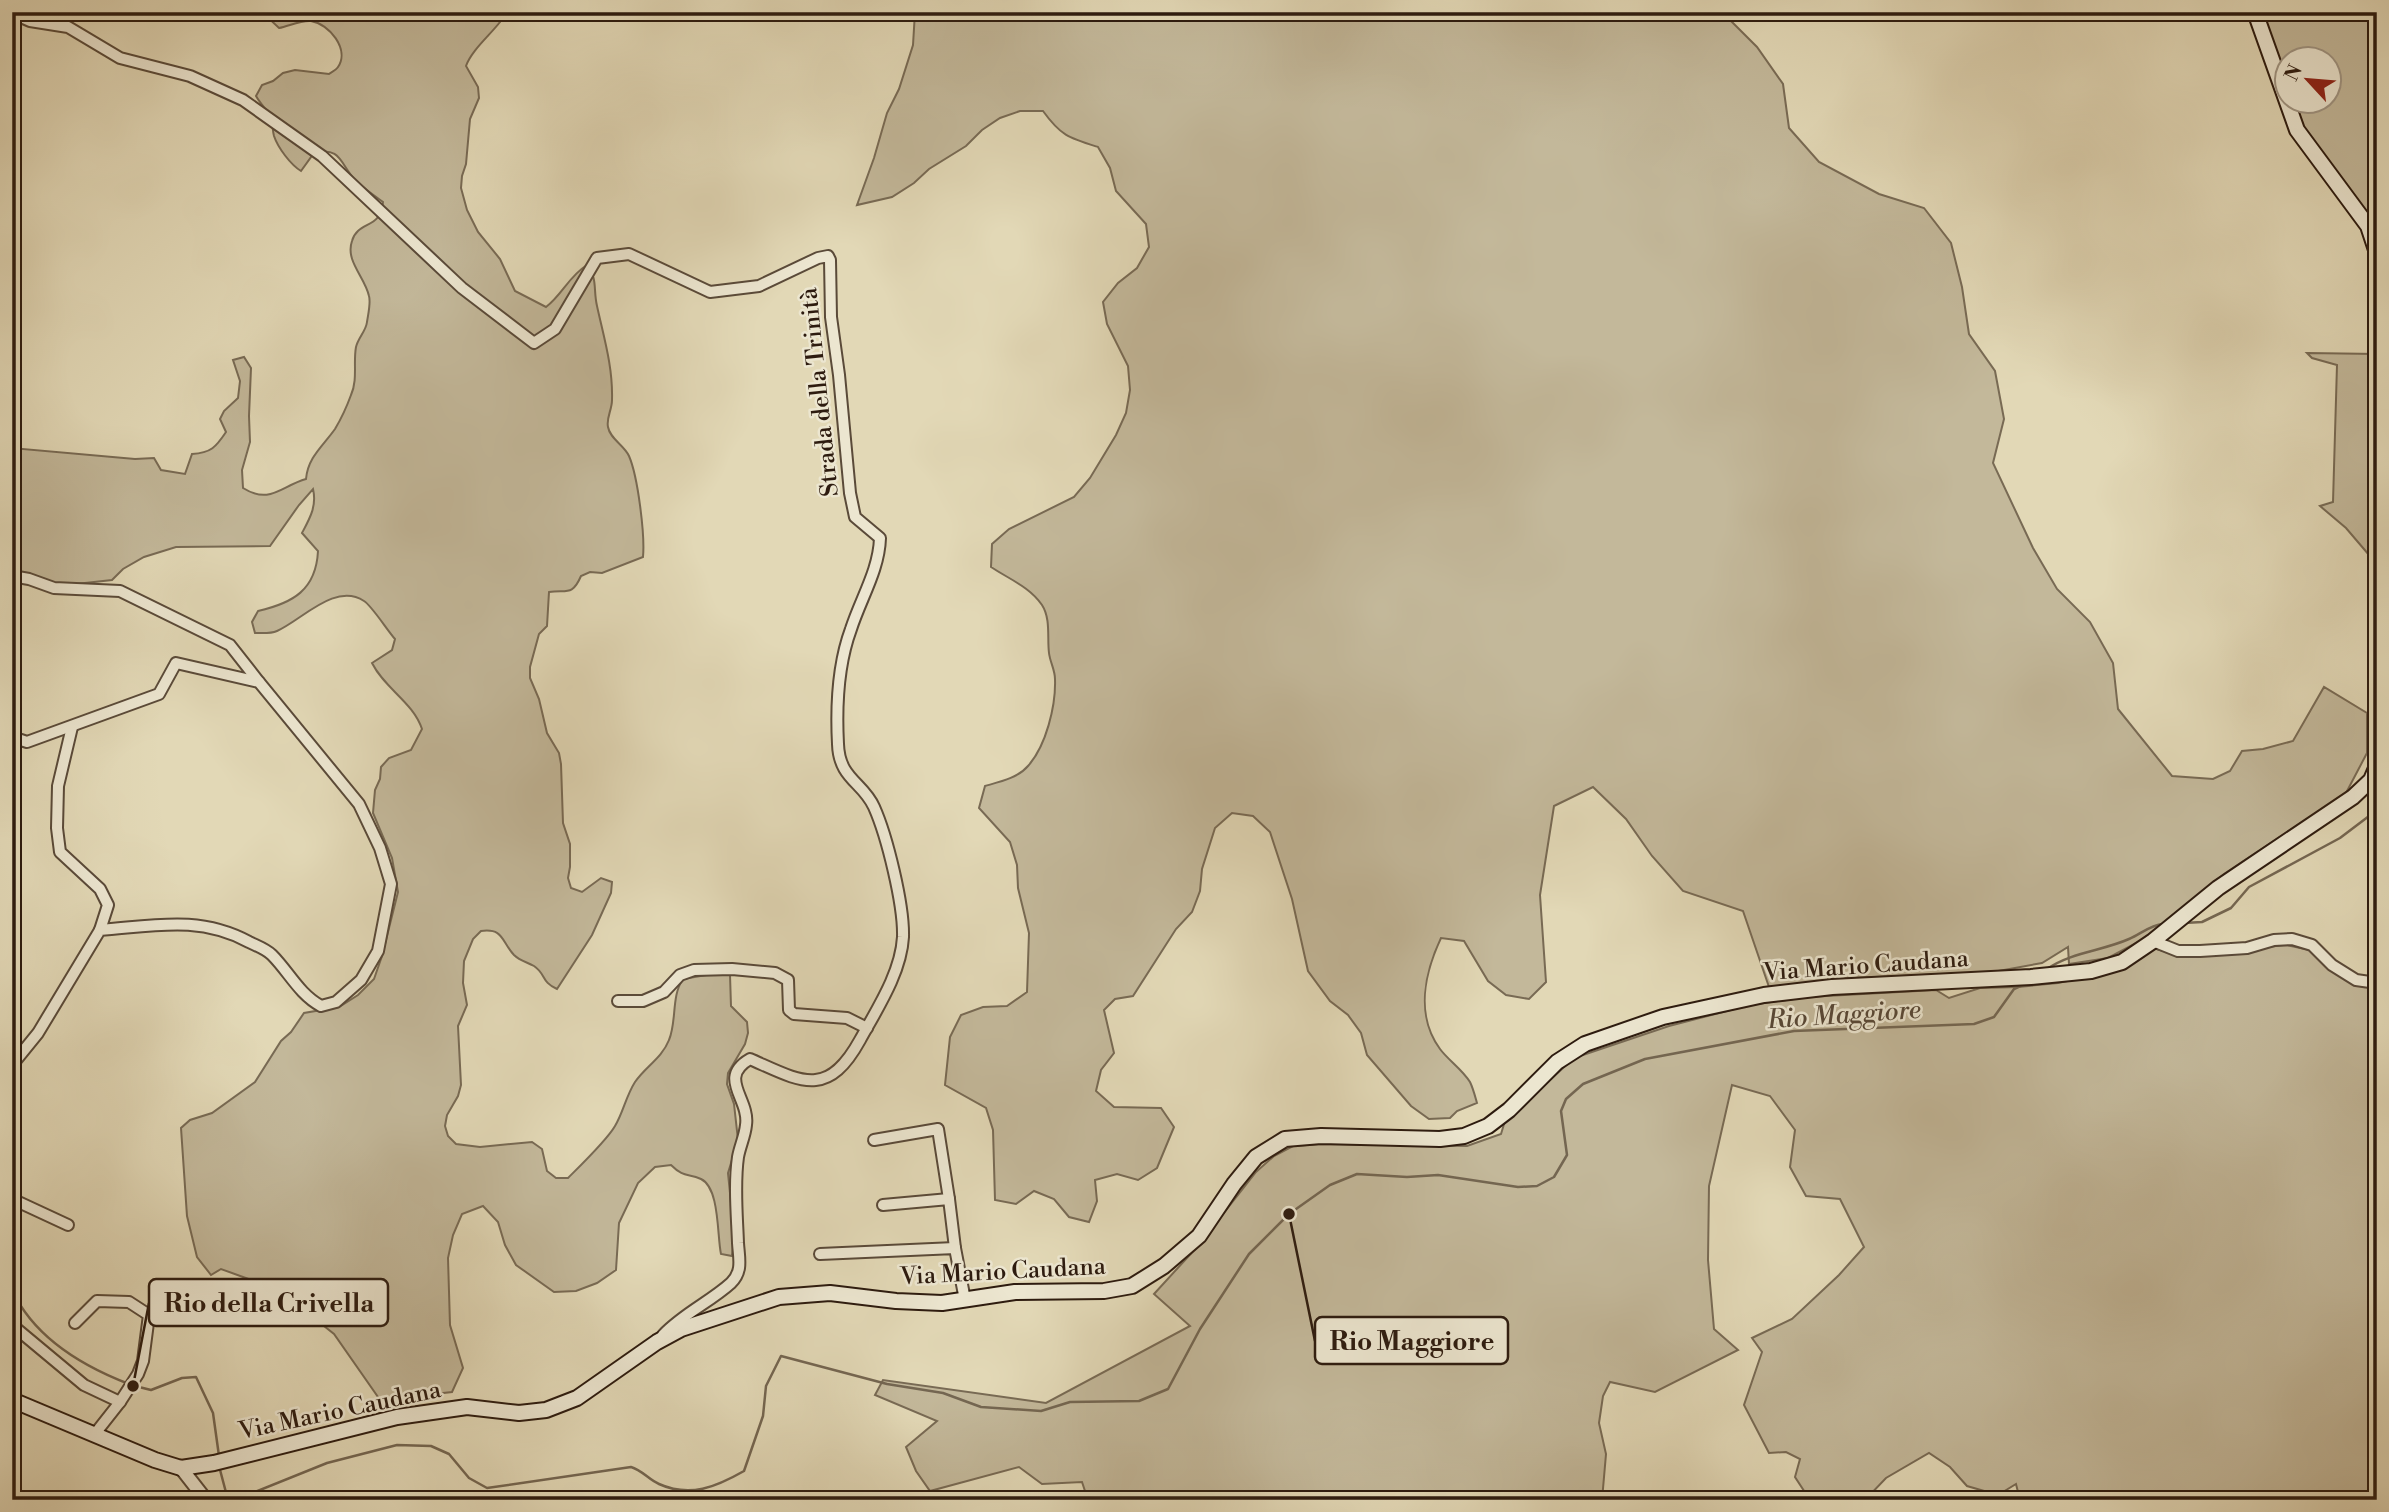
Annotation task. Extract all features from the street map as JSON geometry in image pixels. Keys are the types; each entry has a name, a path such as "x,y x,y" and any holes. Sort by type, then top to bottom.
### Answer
{"main road":[{"path":"2255,12 2297,130 2368,226 2377,253"},
{"name":"Via Mario Caudana","path":"12,1400 155,1460 181,1468 220,1461 397,1417 467,1407 519,1413 546,1410 576,1398 681,1328 779,1297 830,1293 942,1303 1015,1292 1104,1291 1132,1286 1164,1266 1199,1236 1256,1157 1285,1139 1321,1136 1440,1139 1464,1136 1488,1126 1509,1110 1557,1062 1585,1044 1664,1017 1763,995 1832,987 2037,977 2091,971 2122,961 2153,942 2218,888 2353,797 2371,780 2377,766"}],"street":[{"name":"Strada della Trinità","path":"12,13 30,21 68,27 120,58 190,76 243,100 322,156 462,288 534,343 555,329 597,258 629,254 709,292 759,286 818,258 828,256 831,317 850,493 855,517 880,538 876,565 843,653 838,745 845,771 874,807 895,875 903,937 896,968 867,1028 839,1069 818,1081 799,1081 750,1059 740,1065 734,1078 737,1092 745,1107 746,1124 738,1156 736,1185 740,1270 731,1283 678,1320 657,1342"},
{"path":"12,576 54,588 120,591 230,645 359,804 380,848 391,884 378,951 361,980 336,1002 321,1006 309,1000 271,954 235,934 212,926 167,923 100,930"},
{"path":"12,737 27,742 159,694 176,663 259,682"},
{"path":"12,1065 38,1033 100,930 108,905 100,889 60,852 57,828 58,786 72,726"},
{"path":"2153,942 2178,951 2200,951 2247,948 2274,940 2292,939 2312,945 2333,965 2356,980 2377,983"},
{"path":"618,1001 643,1001 664,992 680,975 694,970 732,969 775,973 788,980 789,1010 794,1014 847,1018 867,1028"},
{"path":"874,1140 938,1129 965,1300"},
{"path":"12,1199 68,1225"},
{"path":"883,1205 948,1199"},
{"path":"821,1254 955,1248"},
{"path":"75,1324 97,1301 129,1302 149,1315 143,1361 132,1384 94,1435"},
{"path":"12,1325 84,1385 120,1402"},
{"path":"181,1468 206,1500"}],"shaded area":[{"path":"262,12 497,12 500,22 476,49 466,66 478,87 479,98 470,119 466,164 462,176 461,188 467,210 478,232 500,259 515,291 546,307 587,265 594,280 611,376 612,400 608,427 611,435 629,456 638,491 643,557 602,573 590,572 581,576 571,590 549,592 547,626 539,634 530,667 530,678 539,699 547,733 559,753 563,823 570,844 568,878 571,888 582,892 601,878 612,882 611,893 592,935 557,989 548,984 534,966 514,955 498,934 481,931 473,939 464,961 463,983 467,1005 458,1026 461,1085 447,1115 445,1126 448,1136 456,1144 480,1147 532,1142 542,1149 547,1171 556,1178 568,1178 611,1132 635,1082 666,1046 671,1033 677,993 683,979 718,973 730,975 731,1006 747,1022 748,1033 745,1044 728,1073 727,1084 734,1104 738,1140 728,1173 734,1233 732,1256 721,1254 715,1202 707,1184 701,1179 679,1172 671,1165 655,1167 638,1183 619,1223 616,1270 597,1283 576,1291 554,1292 516,1265 505,1245 498,1222 483,1206 462,1214 453,1235 448,1258 450,1325 463,1368 452,1392 407,1397 385,1407 334,1334 290,1299 254,1281 221,1269 211,1275 197,1257 187,1216 181,1128 190,1120 212,1113 255,1082 281,1041 304,1013 339,1007 358,995 374,979 398,892 392,858 373,813 375,790 381,767 389,758 411,750 422,729 412,711 372,663 392,650 395,639 367,604 353,596 330,599 277,631 255,633 252,622 258,611 292,599 313,576 318,551 302,533 313,506 313,489 270,546 176,547 144,557 123,569 112,580 58,586 16,571 12,567 12,448 135,459 154,458 161,470 185,474 192,454 212,448 226,432 220,419 224,411 238,398 240,381 233,360 244,357 251,368 250,442 242,470 243,488 261,495 306,479 313,458 335,429 346,408 354,383 356,347 366,325 370,302 367,289 353,262 352,241 359,230 378,217 383,202 356,181 339,158 330,152 314,153 301,171 282,151 274,136 270,116 256,96 262,85 283,73 295,70 329,74 338,67 341,53 336,38 318,23 303,21 279,28"},
{"path":"915,12 1722,12 1757,47 1783,84 1789,128 1819,162 1879,194 1924,208 1951,243 1962,287 1969,334 1995,371 2004,419 1993,463 2033,548 2057,589 2090,622 2113,663 2118,709 2172,776 2213,779 2230,771 2242,751 2293,741 2324,687 2367,713 2367,753 2346,793 2224,874 2142,940 2108,958 2069,964 2068,947 2042,963 1993,972 1852,978 1769,987 1743,911 1683,891 1652,856 1626,819 1593,787 1554,806 1540,895 1546,982 1529,999 1506,995 1488,981 1464,941 1441,938 1427,979 1427,1022 1440,1049 1470,1082 1477,1103 1457,1111 1450,1118 1429,1119 1411,1106 1367,1055 1361,1033 1348,1015 1330,1001 1308,971 1292,899 1270,832 1253,816 1232,813 1215,828 1202,869 1200,891 1192,912 1176,929 1133,996 1115,999 1104,1010 1114,1053 1101,1070 1096,1091 1114,1107 1161,1108 1174,1127 1157,1168 1138,1180 1117,1174 1095,1180 1097,1201 1089,1222 1069,1217 1054,1199 1034,1191 1016,1204 995,1200 993,1130 986,1108 945,1085 950,1037 961,1015 983,1007 1007,1006 1027,992 1029,933 1018,888 1017,865 1010,842 979,808 985,786 1019,774 1040,748 1049,725 1055,679 1049,653 1045,610 1032,593 991,567 992,544 1009,529 1074,497 1090,478 1116,435 1126,413 1130,390 1128,366 1107,324 1103,302 1118,283 1137,268 1149,247 1146,224 1116,191 1110,168 1098,147 1066,135 1043,111 1020,111 1000,118 982,130 966,146 892,197 857,205 913,45"},
{"path":"2261,12 2377,12 2377,226 2303,126 2299,116 2344,116 2344,46 2274,46 2274,48"},
{"path":"2307,353 2377,354 2375,562 2346,528 2320,506 2333,502 2337,365 2312,358"},
{"path":"2286,945 2310,950 2326,967 2358,984 2377,988 2377,1500 2020,1500 2016,1484 1998,1495 1967,1486 1950,1467 1929,1453 1886,1478 1865,1500 1810,1500 1795,1477 1800,1459 1786,1452 1769,1453 1744,1405 1762,1352 1752,1338 1792,1319 1839,1275 1864,1247 1840,1199 1806,1196 1790,1167 1795,1130 1770,1096 1732,1085 1709,1186 1708,1260 1714,1329 1738,1350 1655,1392 1610,1382 1603,1396 1599,1423 1606,1454 1602,1500 1088,1500 1082,1482 1042,1484 1019,1467 930,1491 916,1471 906,1447 937,1421 875,1395 883,1380 1046,1403 1190,1326 1154,1294 1197,1247 1256,1172 1274,1156 1293,1146 1321,1144 1467,1146 1501,1134 1505,1121 1574,1058 1669,1026 1750,1005 1808,997 1936,990 1949,998 1980,988 2058,983 2110,972 2153,948 2171,953 2204,955"}],"waterway":[{"name":"Rio Maggiore","path":"2184,923 2202,922 2231,908 2249,887 2340,838 2377,810"},
{"name":"Rio Maggiore","path":"2047,969 2163,924"},
{"name":"Rio Maggiore","path":"226,1494 245,1496 327,1463 397,1445 431,1446 449,1454 469,1478 487,1488 631,1467 670,1488 703,1489 744,1471 763,1416 766,1386 781,1356 887,1384 943,1393 981,1407 1041,1411 1070,1402 1139,1401 1168,1389 1200,1329 1249,1254 1289,1214 1330,1185 1357,1174 1407,1177 1438,1175 1518,1187 1537,1186 1554,1177 1567,1155 1561,1111 1566,1099 1583,1084 1645,1059 1794,1031 1974,1024 1994,1017 2014,989 2027,983"},
{"path":"12,1290 21,1307 46,1336 77,1359 129,1384"},
{"path":"135,1386 151,1390 182,1378 196,1377 213,1413 219,1456"},
{"path":"219,1466 228,1500"}],"place":[{"name":"Rio Maggiore","path":"1289,1214"},
{"name":"Rio della Crivella","path":"133,1386"}]}
